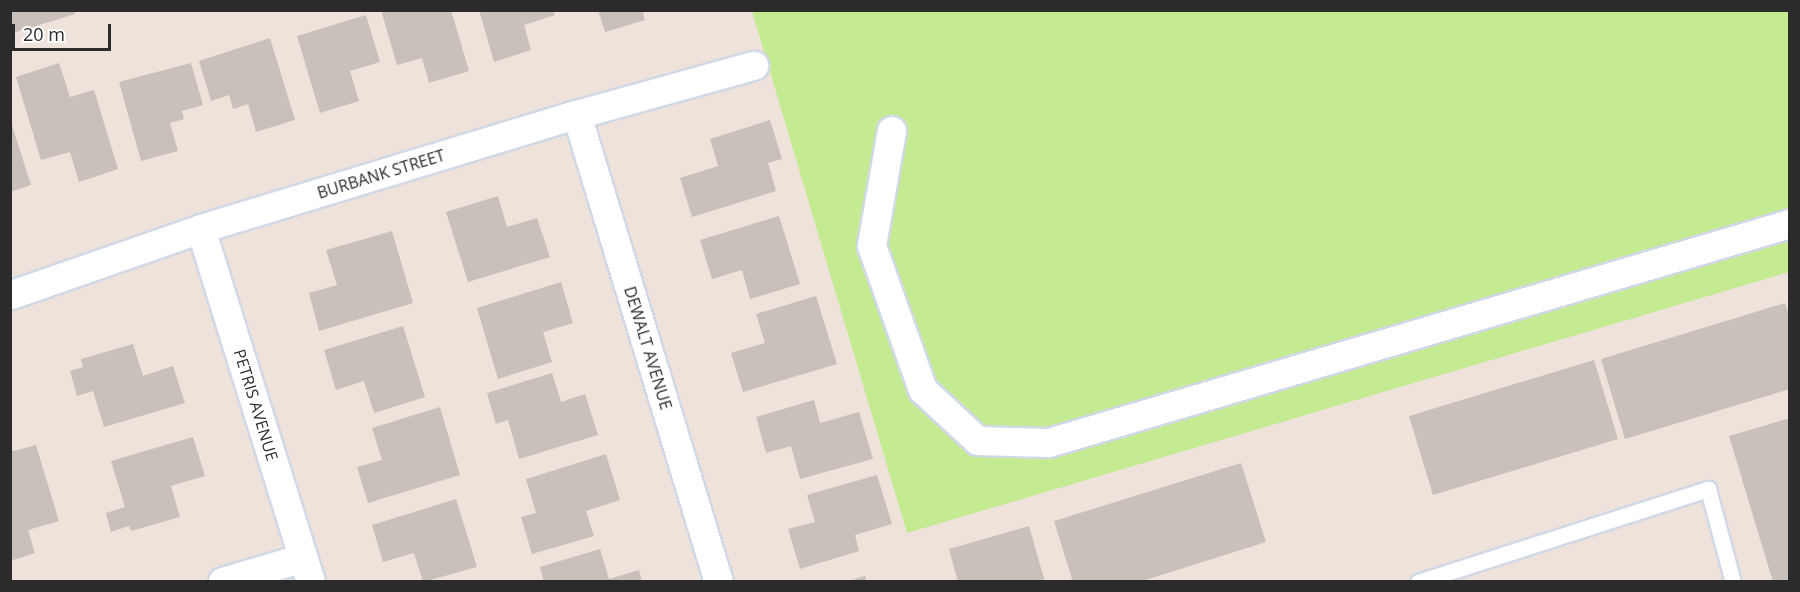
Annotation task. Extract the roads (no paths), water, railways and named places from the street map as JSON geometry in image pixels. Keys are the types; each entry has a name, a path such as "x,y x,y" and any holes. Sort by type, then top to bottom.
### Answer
{"street":[{"name":"BURBANK STREET","path":"12,295 201,229 577,115 754,66"},
{"name":"DEWALT AVENUE","path":"577,115 719,582"},
{"path":"892,131 872,246 923,390 978,441 1049,443 1790,224"},
{"name":"PETRIS AVENUE","path":"201,229 307,570"},
{"path":"223,582 307,570"}],"lane":[{"path":"1418,582 1708,489 1733,582"}]}
